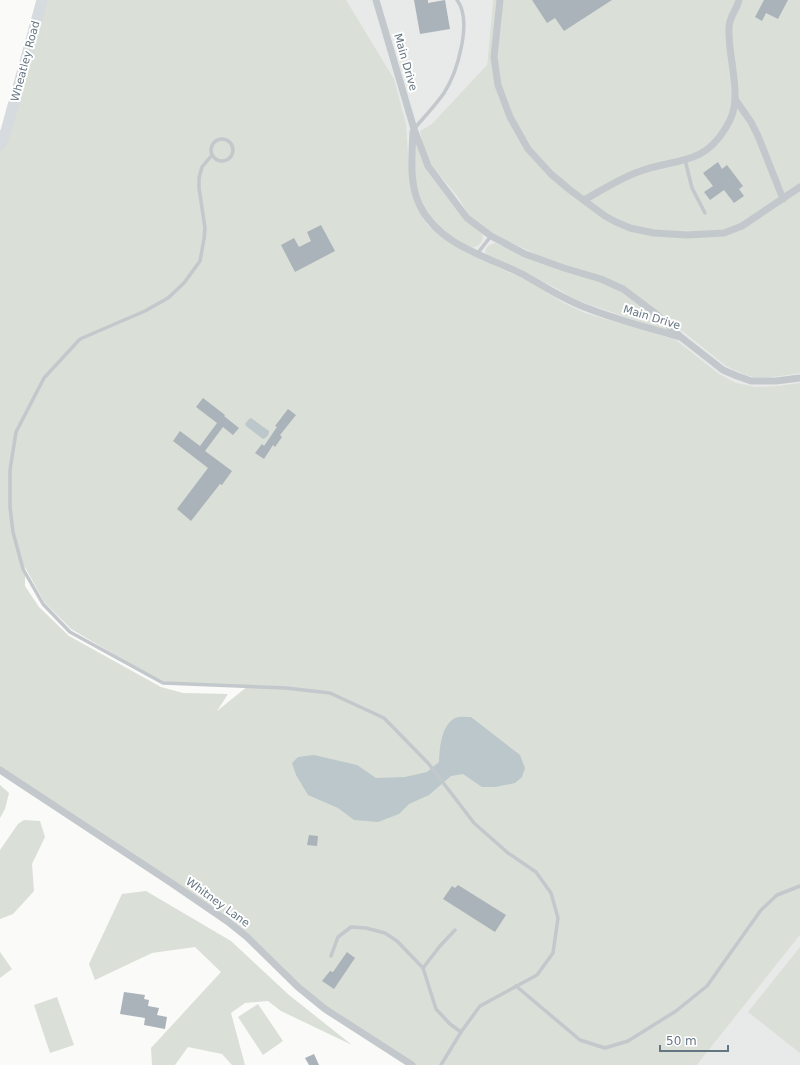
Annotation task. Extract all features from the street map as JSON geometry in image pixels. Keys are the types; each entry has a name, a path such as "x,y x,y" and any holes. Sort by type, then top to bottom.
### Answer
{"main road":[{"name":"Wheatley Road","path":"0,145 6,131 42,0"}],"street":[{"name":"Main Drive","path":"376,0 414,129 428,166 467,218 491,236 525,254 601,279 623,290 655,313 682,338"},
{"path":"500,0 494,57 498,85 510,117 519,134 533,154 550,174 605,216 630,228 654,233 688,235 724,233 736,229 800,188"},
{"path":"584,200 637,172 684,160 704,152 713,146 720,138 730,121 735,98 729,28 731,16 739,0"},
{"path":"735,98 751,122 758,136 783,200"},
{"name":"Main Drive","path":"414,129 412,165 414,187 419,204 432,224 450,239 477,254 522,274 566,299 587,308 682,338"},
{"path":"682,338 723,370 751,381 800,378"},
{"name":"Whitney Lane","path":"0,770 164,878 226,921 247,937 298,987 325,1009 402,1062 412,1065"}],"lane":[{"path":"414,129 444,93 453,76 462,41 464,24 462,9 457,0"},
{"path":"212,155 217,160 224,161 230,157 232,151 231,144 222,139 215,142 211,148 212,155 202,167 199,178 199,188 204,239 200,261 184,283 168,298 145,311 80,339 44,378 16,432 10,470 10,507 13,532 23,569 43,604 70,632 164,683 286,688 330,693 384,718 428,763 474,822 508,853 536,872 551,893 558,918 552,953 537,975 480,1006 461,1032 441,1065"},
{"path":"684,160 692,188 705,213"},
{"path":"477,254 491,236"},
{"path":"516,986 580,1040 605,1048 628,1041 676,1011 707,986 761,910 777,895 800,886"},
{"path":"331,956 338,937 351,927 366,928 385,933 397,941 423,968 436,1009 450,1024 461,1032"},
{"path":"423,968 455,930"}],"shaded area":[{"path":"42,0 346,0 394,79 406,124 410,186 415,205 428,226 471,255 528,281 564,303 585,313 676,340 719,374 736,383 755,387 800,383 800,935 697,1065 412,1065 325,1009 247,937 0,770 0,145","holes":["25,567 44,602 71,629 163,683 248,686 217,711 228,694 183,693 161,687 69,636 39,607 25,586"]},
{"path":"255,0 493,0 487,65 800,333 800,404 743,411 406,243"},
{"path":"493,0 800,0 800,373 765,378 742,374 726,366 656,310 606,279 538,255 490,233 470,217 458,197 426,157 420,131 432,124 487,65"},
{"path":"415,141 421,158 430,172 482,234 482,240 477,246 469,248 438,227 420,203 415,179"},
{"path":"495,243 610,285 639,304 673,333 576,300 554,287 486,256 487,247"},
{"path":"251,418 269,431 266,437 263,439 246,426 245,424"},
{"path":"457,717 471,717 520,755 525,768 522,777 515,783 495,787 482,787 463,774 451,776 429,795 409,804 399,814 378,822 354,820 338,808 308,795 296,775 292,763 298,757 314,755 357,765 376,778 405,777 427,772 439,762 442,737 450,722"},
{"path":"0,785 9,793 5,809 0,818"},
{"path":"24,820 40,821 45,837 32,864 34,891 13,914 0,919 0,850 18,824"},
{"path":"146,891 231,941 289,995 352,1045 281,1011 268,1001 245,1003 231,1013 245,1065 232,1065 222,1054 188,1047 175,1065 152,1065 151,1048 221,972 195,947 152,953 95,980 89,964 122,894"},
{"path":"800,935 800,1065 697,1065"},
{"path":"800,947 800,1053 748,1012"},
{"path":"0,952 12,969 0,978"},
{"path":"57,997 74,1045 50,1053 34,1005"},
{"path":"258,1004 283,1041 263,1055 238,1017"}],"building":[{"path":"414,0 428,0 428,3 445,0 450,29 420,34"},
{"path":"532,0 612,0 564,31 555,18 547,23"},
{"path":"764,0 788,0 778,19 766,13 762,21 755,17"},
{"path":"718,162 722,169 727,165 743,186 739,189 744,196 734,203 724,190 710,200 704,192 713,186 703,173"},
{"path":"321,225 335,251 295,272 281,245 294,238 299,247 311,241 307,232"},
{"path":"203,398 239,428 233,435 223,427 205,451 232,471 191,521 177,509 208,468 173,441 180,431 200,446 217,423 196,407"},
{"path":"288,409 296,415 280,435 282,437 275,447 273,445 264,459 255,453 262,444 264,446 277,427 275,426"},
{"path":"309,835 318,836 317,846 307,845"},
{"path":"458,885 506,915 495,932 443,899 452,886 455,888"},
{"path":"347,952 355,958 334,989 322,981 330,971 333,972"},
{"path":"124,992 145,995 144,999 149,1000 148,1006 159,1008 157,1015 167,1017 165,1029 144,1025 145,1018 120,1014"},
{"path":"314,1054 319,1065 309,1065 305,1058"}]}
